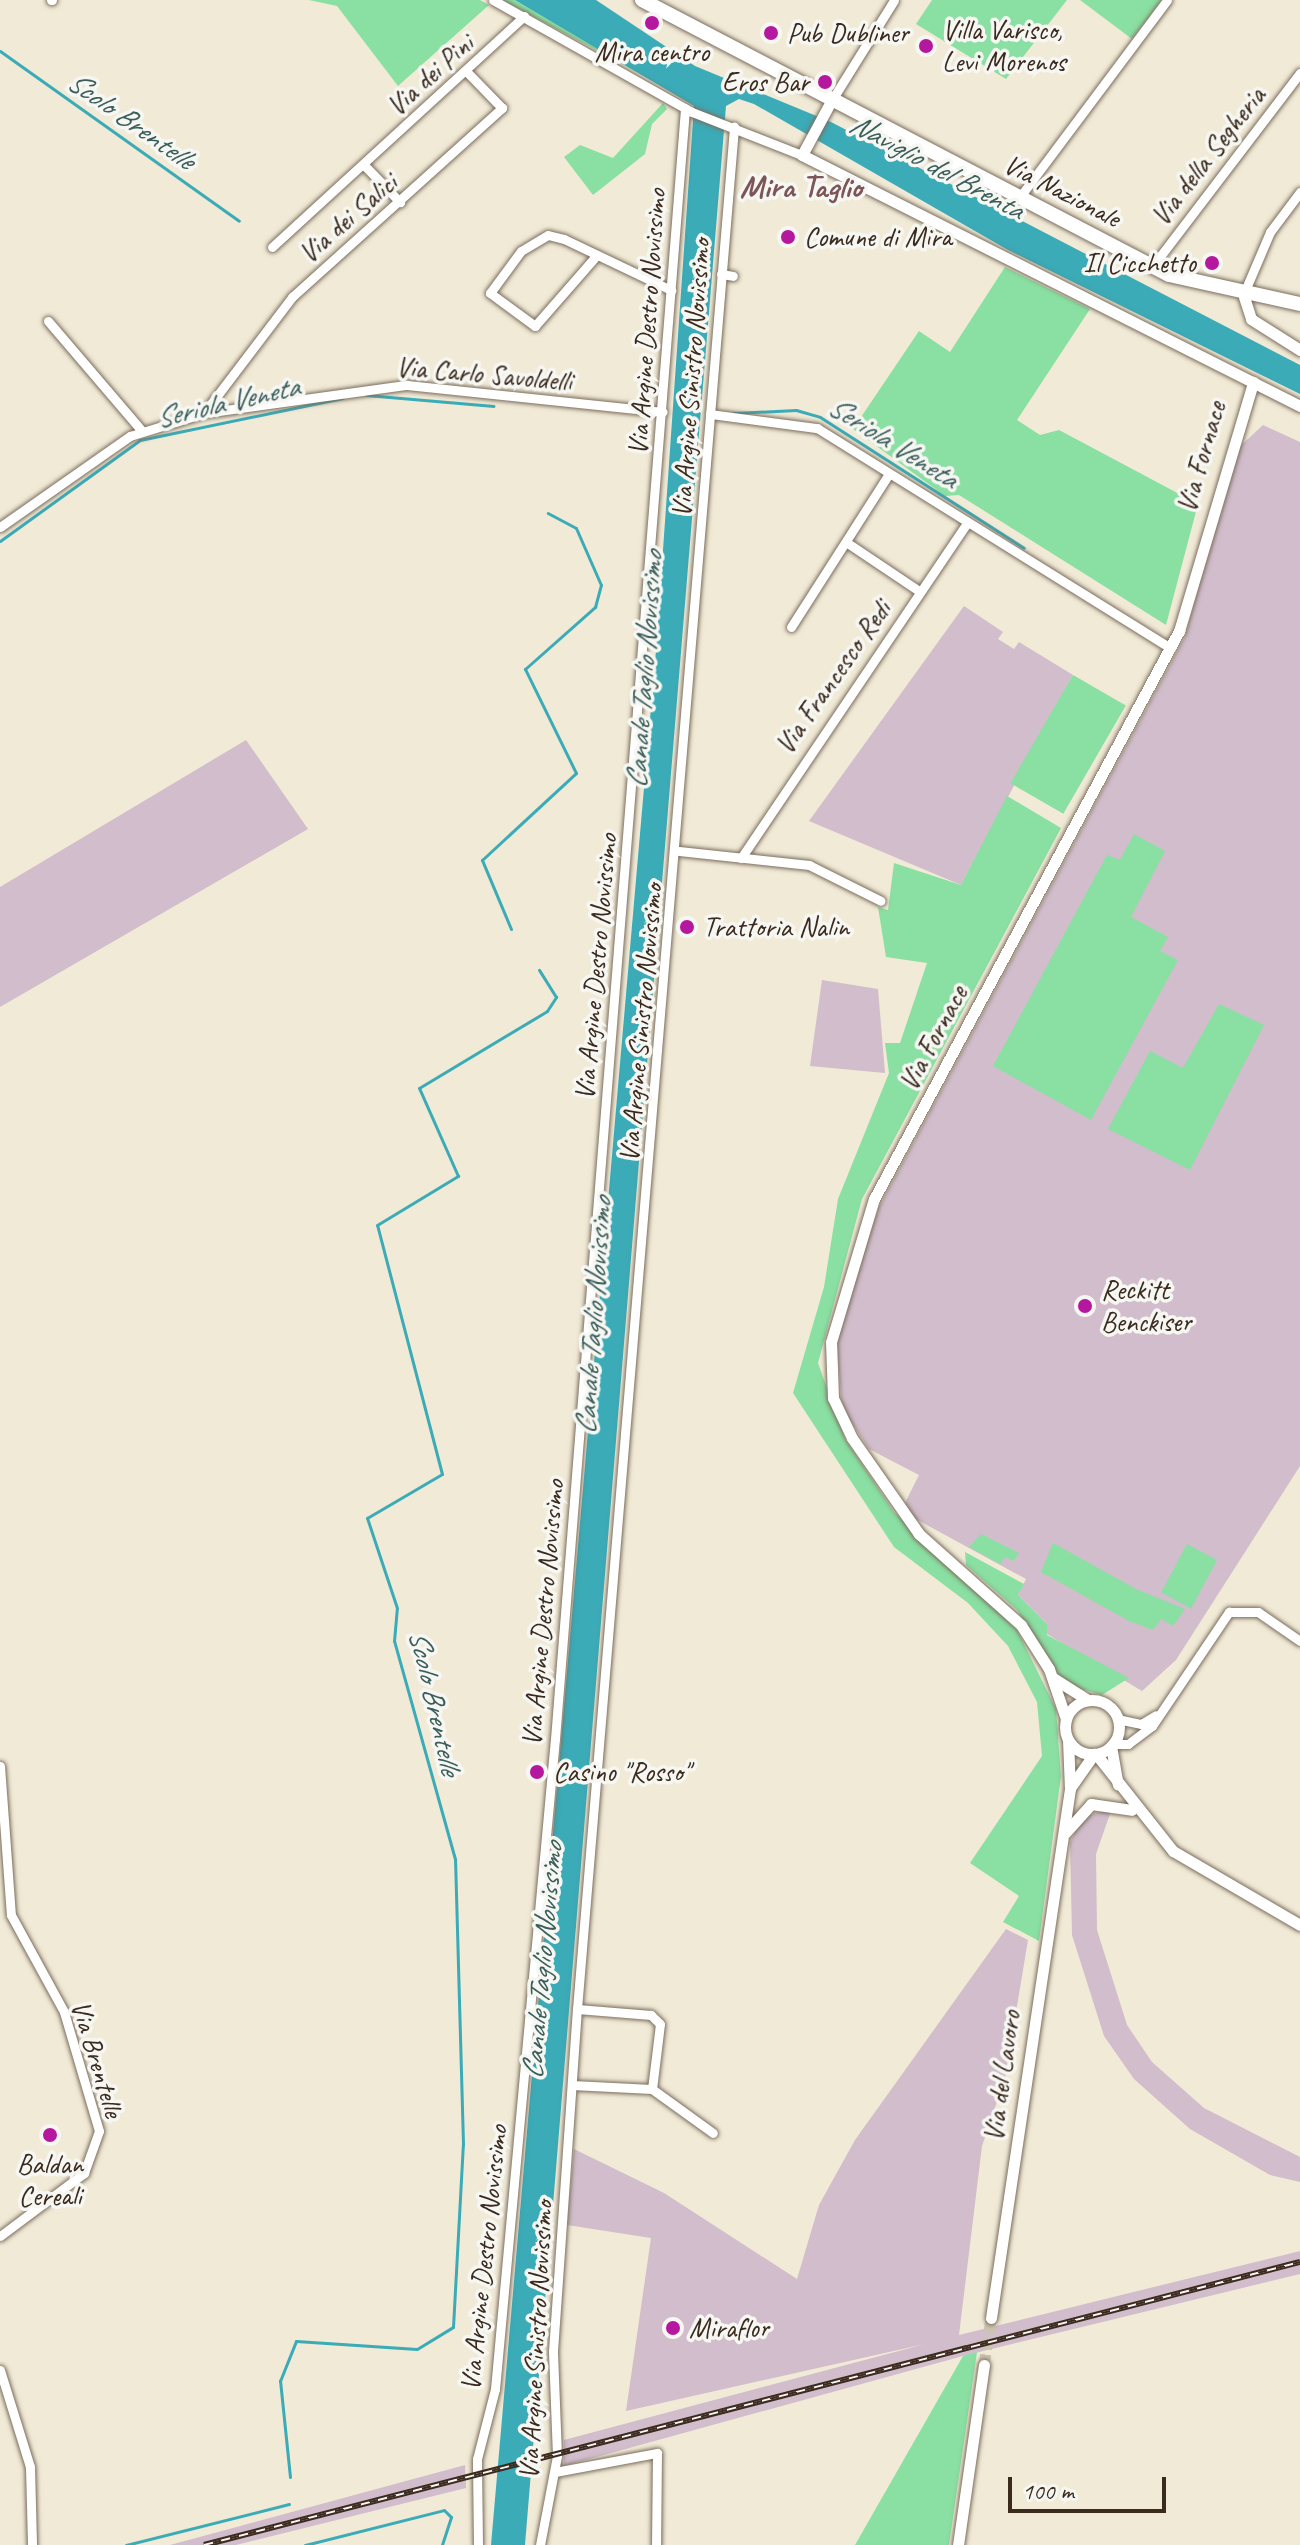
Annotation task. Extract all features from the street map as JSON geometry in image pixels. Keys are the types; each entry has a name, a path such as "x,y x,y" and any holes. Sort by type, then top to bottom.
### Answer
{"main road":[{"name":"Via Nazionale","path":"642,0 830,103 1152,267 1244,297 1300,304"}],"street":[{"path":"493,0 689,110 802,155 1300,406"},
{"path":"802,155 830,103 894,0"},
{"path":"1019,198 1065,132 1167,0"},
{"name":"Via dei Pini","path":"272,247 467,72 524,16"},
{"name":"Via dei Salici","path":"204,413 292,297 502,108 467,72"},
{"name":"Via della Segheria","path":"1152,267 1300,73"},
{"name":"Via Argine Destro Novissimo","path":"478,2545 477,2459 495,2389 553,1753 671,290 689,110"},
{"name":"Via Argine Sinistro Novissimo","path":"540,2545 555,2472 553,2351 577,2009 679,851 729,125"},
{"path":"364,165 400,202"},
{"path":"1300,192 1270,232 1244,297 1251,319 1300,350"},
{"path":"596,256 535,326 490,293 540,237 596,256 671,290"},
{"path":"721,274 733,276"},
{"path":"48,321 142,431"},
{"name":"Via Fornace","path":"1066,1719 1052,1677 1012,1614 919,1534 852,1438 833,1398 831,1342 874,1199 1171,648 1253,382"},
{"name":"Via Carlo Savoldelli","path":"0,527 142,431 204,413 407,385 663,412"},
{"path":"710,414 799,420 1171,648"},
{"path":"791,627 889,474"},
{"name":"Via Francesco Redi","path":"741,858 966,524"},
{"path":"846,542 919,591"},
{"path":"679,851 809,865 881,901"},
{"path":"1095,1754 1112,1745 1137,1739 1159,1713 1229,1612 1258,1612 1300,1641"},
{"name":"Via Fornace","path":"1052,1677 1091,1700"},
{"path":"1159,1713 1141,1724 1117,1719 1091,1700 1066,1719 1068,1740 1095,1754 1135,1812 1183,1859 1300,1925"},
{"path":"1117,1719 1112,1745 1121,1792"},
{"name":"Via del Lavoro","path":"991,2318 1070,1789 1068,1740"},
{"name":"Via del Lavoro","path":"1070,1789 1095,1754"},
{"name":"Via Brentelle","path":"0,1766 11,1915 64,2012 99,2131 84,2173 0,2236"},
{"path":"1061,1840 1091,1804 1115,1803 1135,1812"},
{"path":"577,2009 656,2017 652,2089"},
{"path":"572,2085 652,2089 713,2133"},
{"path":"958,2545 984,2365"},
{"path":"0,2370 30,2467 32,2545"},
{"path":"555,2472 659,2455 656,2545"}],"shaded area":[{"path":"1263,425 1300,442 1300,1466 1176,1660 1142,1691 1047,1634 1047,1624 1018,1595 1026,1579 914,1518 905,1503 919,1475 869,1449 842,1408 836,1331 879,1207 1185,637 1234,452"},
{"path":"964,606 1003,632 998,639 1014,649 1019,642 1073,675 961,885 809,821"},
{"path":"246,740 308,829 0,1007 0,887"},
{"path":"822,980 878,989 885,1073 810,1066"},
{"path":"1112,1808 1096,1854 1097,1930 1127,2025 1152,2062 1204,2108 1300,2157 1300,2182 1270,2175 1190,2129 1134,2079 1104,2036 1072,1935 1070,1843 1081,1818"},
{"path":"1006,1929 1028,1940 1005,2078 982,2146 959,2335 1300,2251 1300,2274 963,2356 564,2466 564,2440 925,2344 626,2411 651,2238 567,2225 574,2149 664,2193 797,2279 819,2205 855,2140"},
{"path":"465,2465 466,2488 236,2545 170,2545"}],"green space":[{"path":"309,0 480,0 489,5 398,86 337,6"},
{"path":"502,0 515,0 679,96 600,52"},
{"path":"932,0 1067,0 1006,79 916,24"},
{"path":"1080,0 1162,0 1132,39"},
{"path":"663,103 667,109 652,124 645,154 593,195 564,157 580,145 613,158"},
{"path":"1005,267 1090,309 1017,420 1040,435 1059,430 1198,504 1166,625 959,495 945,496 853,429 919,331 950,352"},
{"path":"1073,675 1126,705 1063,814 1010,783"},
{"path":"1007,796 1061,828 862,1199 818,1363 845,1439 894,1512 1017,1630 1056,1709 1061,1776 1039,1941 1003,1922 1019,1896 970,1863 1042,1756 1037,1702 1008,1646 968,1603 894,1547 793,1393 824,1287 838,1199 889,1073 885,1043 900,1043 927,963 886,957 878,907 888,910 894,863 961,885"},
{"path":"1134,834 1165,851 1131,917 1168,937 1160,951 1178,960 1091,1120 993,1066 1107,855 1120,860"},
{"path":"1219,1004 1264,1025 1190,1170 1108,1129 1150,1051 1183,1068"},
{"path":"981,1534 1019,1553 1014,1561 1005,1557 1000,1564 969,1547"},
{"path":"1053,1543 1136,1589 1185,1609 1173,1626 1161,1619 1153,1630 1129,1621 1041,1572"},
{"path":"1187,1544 1217,1560 1191,1609 1161,1593"},
{"path":"965,1552 1024,1584 1018,1595 1047,1624 1047,1635 1129,1678 1102,1695 1065,1684 1017,1610 966,1565"},
{"path":"977,2352 949,2545 855,2545 963,2356"}],"water":[{"name":"Canale Taglio Novissimo","path":"515,0 596,0 695,66 831,122 1300,365 1300,394 1008,250 754,104 739,99 726,106 525,2545 491,2545 656,650 694,106"}],"waterway":[{"name":"Scolo Brentelle","path":"0,51 239,221"},
{"path":"366,395 494,406"},
{"name":"Seriola Veneta","path":"0,541 140,440 343,398"},
{"name":"Seriola Veneta","path":"733,413 796,410 820,417 1024,548"},
{"name":"Scolo Brentelle","path":"511,929 482,860 576,773 525,669 595,607 601,585 576,528 548,513"},
{"name":"Scolo Brentelle","path":"290,2477 280,2381 296,2341 417,2349 453,2327 463,2144 455,1859 394,1641 397,1608 367,1518 442,1474 377,1225 458,1176 419,1088 547,1011 556,997 539,970"},
{"name":"Scolo Brentelle","path":"126,2545 289,2504"},
{"name":"Scolo Brentelle","path":"305,2545 444,2510 451,2517 442,2545"}],"tunnel":[{"path":"984,2365 991,2318"}],"railway":[{"path":"204,2545 1300,2262"}],"place":[{"name":"Mira centro","path":"652,23"},
{"name":"Pub Dubliner","path":"771,33"},
{"name":"Villa Varisco, Levi Morenos","path":"926,46"},
{"name":"Eros Bar","path":"825,82"},
{"name":"Comune di Mira","path":"788,237"},
{"name":"Il Cicchetto","path":"1212,263"},
{"name":"Trattoria Nalin","path":"687,927"},
{"name":"Reckitt Benckiser","path":"1085,1306"},
{"name":"Casino \"Rosso\"","path":"537,1772"},
{"name":"Baldan Cereali","path":"50,2135"},
{"name":"Miraflor","path":"673,2328"}],"district":[{"name":"Mira Taglio","path":"801,187"}],"water label":[{"name":"Naviglio del Brenta","path":"937,166"}]}
